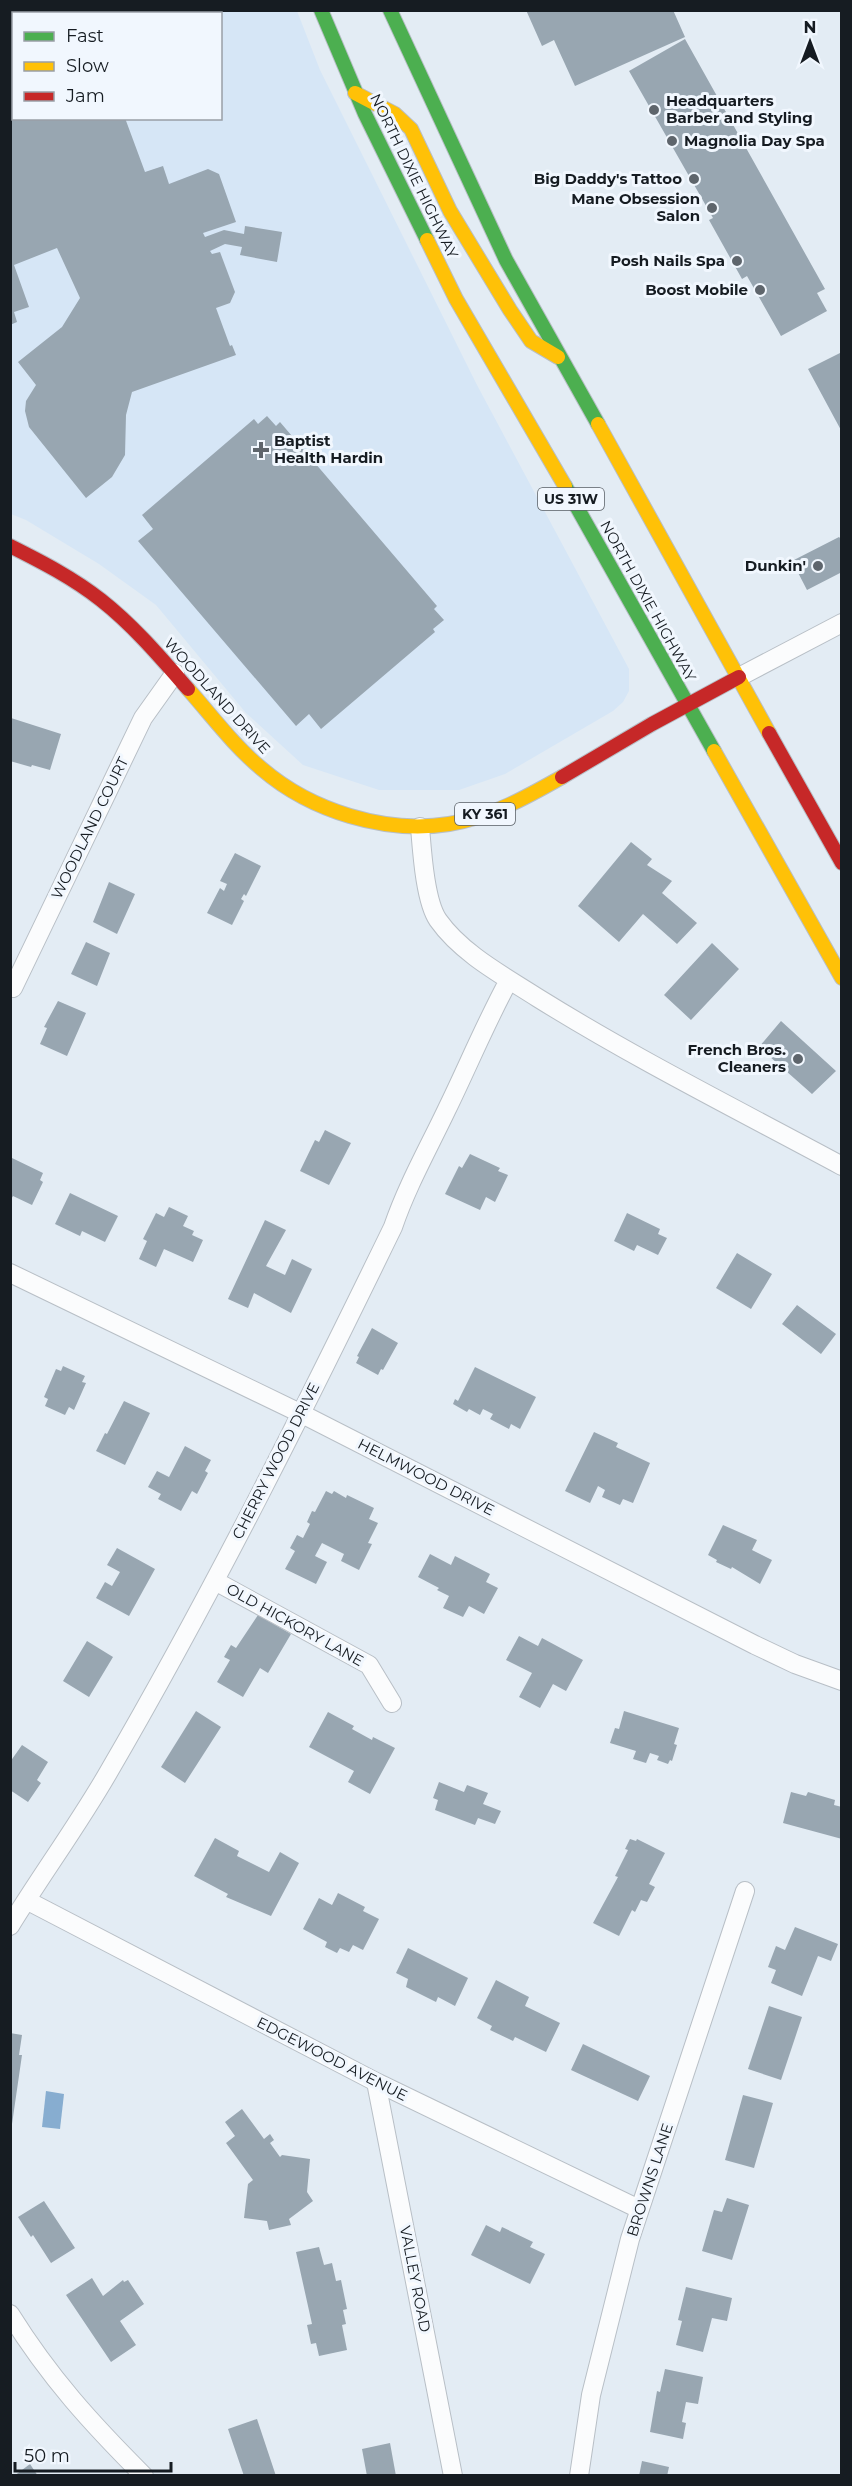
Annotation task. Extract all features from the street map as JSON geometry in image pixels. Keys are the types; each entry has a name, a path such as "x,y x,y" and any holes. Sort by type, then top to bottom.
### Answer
{"main road":[{"name":"NORTH DIXIE HIGHWAY","path":"321,10 355,93 456,299 544,449 842,978"},
{"path":"390,10 506,260 842,863"},
{"path":"355,93 395,114 411,129 450,211 510,310 531,341 558,357"},
{"name":"WOODLAND DRIVE","path":"10,546 46,564 113,610 175,673 265,773 288,788 331,809 392,826 443,825 474,818 529,796 687,704 739,677"}],"street":[{"path":"739,677 842,623"},
{"name":"WOODLAND COURT","path":"13,988 144,717 175,673"},
{"path":"420,827 424,874 436,917 453,940 509,980 596,1034 842,1166"},
{"name":"CHERRY WOOD DRIVE","path":"10,1926 107,1774 214,1581 302,1414 393,1227 403,1199 488,1018 509,980"},
{"name":"HELMWOOD DRIVE","path":"10,1273 302,1414 755,1645 795,1664 842,1681"},
{"name":"OLD HICKORY LANE","path":"214,1581 369,1665 392,1703"},
{"name":"BROWNS LANE","path":"579,2475 591,2395 639,2209 745,1891"},
{"name":"EDGEWOOD AVENUE","path":"28,1901 376,2082 639,2209"},
{"name":"VALLEY ROAD","path":"376,2082 453,2475"},
{"path":"10,2314 34,2352 71,2400 144,2475"}],"shaded area":[{"name":"Baptist Health Hardin","path":"11,11 297,11 320,70 477,385 629,669 629,691 623,702 613,711 505,774 459,790 379,790 303,765 246,713 156,605 99,564 26,520 11,514"}],"water":[{"path":"46,2091 64,2094 60,2129 42,2127"}],"building":[{"path":"10,10 146,10 146,12 12,12 12,120 126,120 145,172 163,166 169,184 208,169 219,174 236,222 203,233 205,237 224,230 244,234 245,226 282,232 277,262 240,255 242,247 225,244 210,251 212,254 220,252 235,292 230,303 216,308 230,346 232,345 236,355 132,392 126,415 125,455 112,477 86,498 29,427 25,411 26,401 36,385 18,362 62,327 80,298 57,248 14,265 29,307 14,312 17,322 10,325"},
{"path":"526,10 673,10 685,37 575,86 554,40 542,46"},
{"path":"685,39 825,289 817,293 827,311 781,336 747,276 742,279 709,220 713,218 629,71"},
{"path":"842,352 842,432 808,369"},
{"path":"267,416 276,426 280,422 437,606 434,609 444,620 433,629 435,632 321,729 309,714 296,726 138,541 153,529 142,515 254,419 258,424"},
{"name":"Dunkin'","path":"839,537 842,540 842,572 807,590 792,561"},
{"path":"11,718 61,734 50,770 10,761"},
{"path":"631,842 652,859 647,865 672,881 662,893 697,923 677,944 643,914 619,942 578,906"},
{"path":"235,853 261,866 246,896 244,894 241,899 244,901 232,925 207,913 220,888 224,891 227,884 220,881"},
{"path":"109,882 135,894 117,934 93,922"},
{"path":"86,942 110,953 97,986 71,974"},
{"path":"712,943 739,969 691,1020 664,995"},
{"path":"58,1001 86,1013 67,1056 40,1044 47,1028 44,1027"},
{"name":"French Bros. Cleaners","path":"781,1021 836,1071 812,1094 759,1047"},
{"path":"325,1130 351,1143 329,1185 300,1171 315,1140 319,1142"},
{"path":"470,1154 500,1168 498,1171 508,1175 495,1202 486,1197 480,1210 445,1194 459,1166 462,1168"},
{"path":"12,1158 43,1173 40,1180 43,1182 32,1205 13,1196 10,1201"},
{"path":"70,1193 118,1216 105,1242 82,1231 80,1236 55,1224"},
{"path":"169,1207 188,1216 183,1226 194,1231 192,1235 203,1240 193,1262 164,1249 156,1267 139,1259 147,1241 143,1239 156,1213 164,1217"},
{"path":"627,1213 660,1229 658,1234 667,1238 658,1255 637,1245 634,1251 614,1241"},
{"path":"265,1220 286,1230 266,1266 285,1275 292,1259 312,1269 291,1313 254,1293 248,1308 228,1299"},
{"path":"737,1253 772,1274 751,1309 716,1288"},
{"path":"797,1305 836,1334 821,1354 782,1324"},
{"path":"372,1328 398,1343 378,1375 356,1363 359,1357 357,1356"},
{"path":"63,1366 85,1376 82,1382 86,1383 74,1410 69,1407 65,1415 45,1406 48,1399 44,1397 56,1369 61,1371"},
{"path":"475,1367 536,1397 520,1429 511,1424 509,1429 490,1419 493,1414 483,1409 480,1415 469,1409 467,1412 453,1404 455,1399 458,1401"},
{"path":"124,1401 150,1413 125,1465 96,1451"},
{"path":"594,1432 618,1443 616,1447 650,1463 633,1503 623,1499 620,1505 602,1497 605,1490 598,1486 590,1503 565,1491"},
{"path":"185,1446 211,1460 205,1471 208,1473 197,1494 192,1491 181,1511 158,1499 161,1494 148,1487 157,1471 169,1477"},
{"path":"326,1491 332,1494 334,1491 346,1498 347,1495 374,1508 369,1519 378,1523 368,1543 372,1544 359,1570 341,1561 344,1554 322,1543 315,1556 327,1562 316,1584 285,1569 295,1551 290,1548 297,1535 303,1538 310,1524 307,1522 312,1511 315,1512"},
{"path":"723,1525 757,1540 752,1550 772,1560 760,1584 732,1567 731,1569 716,1562 717,1560 708,1555"},
{"path":"117,1548 155,1569 129,1616 96,1598 105,1582 112,1586 120,1572 107,1565"},
{"path":"430,1554 451,1565 455,1556 490,1574 486,1582 498,1588 484,1614 469,1606 463,1617 443,1608 449,1596 418,1577"},
{"path":"258,1615 291,1634 268,1673 260,1668 243,1697 217,1682 230,1660 224,1657 231,1645 236,1648"},
{"path":"519,1636 538,1646 542,1638 583,1660 566,1691 553,1684 540,1708 519,1697 532,1673 506,1660"},
{"path":"87,1641 113,1657 89,1697 63,1681"},
{"path":"196,1711 221,1727 185,1783 161,1767"},
{"path":"624,1711 679,1728 672,1761 670,1760 668,1764 657,1760 659,1756 650,1753 646,1763 633,1759 636,1751 610,1743 615,1728 619,1729"},
{"path":"328,1712 354,1726 352,1729 372,1740 373,1737 395,1748 370,1794 348,1782 354,1771 309,1747"},
{"path":"22,1745 48,1762 37,1780 41,1783 28,1802 10,1790 10,1762"},
{"path":"439,1782 464,1792 467,1785 488,1793 483,1804 501,1811 495,1824 478,1818 475,1825 435,1810 438,1800 433,1798"},
{"path":"791,1792 806,1796 808,1792 835,1800 834,1805 842,1807 842,1839 783,1823"},
{"path":"215,1838 239,1851 237,1856 269,1872 280,1852 299,1863 271,1916 226,1897 228,1894 194,1876"},
{"path":"630,1839 636,1841 637,1839 665,1853 649,1884 655,1887 647,1902 641,1900 635,1912 632,1910 619,1936 593,1923 618,1877 615,1876 628,1850 625,1849"},
{"path":"338,1893 365,1907 363,1911 379,1919 363,1950 353,1945 349,1952 340,1948 337,1953 325,1947 327,1942 303,1929 319,1898 332,1905"},
{"path":"795,1927 838,1944 831,1961 818,1956 802,1996 771,1983 776,1970 768,1967 776,1946 785,1950"},
{"path":"408,1948 468,1978 455,2006 438,1997 436,2002 406,1987 408,1979 396,1973"},
{"path":"496,1980 529,1997 525,2006 560,2023 546,2052 515,2037 513,2041 490,2030 492,2026 477,2018"},
{"path":"769,2006 802,2017 781,2080 748,2069"},
{"path":"10,2033 22,2035 19,2055 22,2055 12,2124"},
{"path":"583,2044 650,2076 638,2101 571,2070"},
{"path":"743,2095 773,2103 754,2168 725,2160"},
{"path":"242,2109 264,2139 270,2134 274,2140 270,2143 280,2157 282,2155 310,2159 307,2192 313,2201 289,2219 291,2225 269,2230 267,2221 244,2218 248,2184 253,2180 226,2143 235,2136 225,2122"},
{"path":"727,2198 749,2205 732,2260 702,2251 714,2210 722,2212"},
{"path":"44,2201 75,2248 51,2263 18,2217"},
{"path":"486,2225 500,2232 502,2227 533,2242 530,2247 545,2254 530,2284 471,2255"},
{"path":"319,2247 324,2265 332,2263 336,2281 341,2280 347,2309 343,2310 346,2324 342,2325 347,2350 319,2356 316,2343 311,2344 307,2325 312,2324 296,2252"},
{"path":"92,2278 103,2296 123,2280 124,2282 128,2280 144,2304 120,2321 136,2345 111,2362 66,2295"},
{"path":"686,2287 732,2298 727,2321 712,2318 703,2352 676,2345 682,2321 678,2320"},
{"path":"665,2369 703,2377 698,2404 686,2402 682,2422 686,2423 683,2439 650,2432 657,2391 660,2392"},
{"path":"257,2419 276,2476 244,2476 228,2429"},
{"path":"390,2443 396,2476 367,2476 362,2449"},
{"path":"642,2461 669,2467 667,2476 639,2476"},
{"path":"30,2464 38,2476 14,2476"}],"traffic: fast":[{"path":"321,10 365,114 427,240"},
{"path":"390,10 506,260 598,424"},
{"path":"565,486 714,751"}],"traffic: slow":[{"path":"355,93 395,114 411,129 450,211 510,310 531,341 558,357"},
{"path":"427,240 456,299 565,486"},
{"path":"598,424 769,733"},
{"path":"188,689 242,751 281,784 326,807 375,822 400,826 425,826 464,821 507,806 562,777"},
{"path":"714,751 842,978"}],"traffic: jam":[{"path":"10,546 68,577 101,600 136,631 188,689"},
{"path":"562,777 652,724 739,677"},
{"path":"769,733 842,863"}],"place":[{"name":"Headquarters Barber and Styling","path":"654,110"},
{"name":"Magnolia Day Spa","path":"672,141"},
{"name":"Big Daddy's Tattoo","path":"694,179"},
{"name":"Mane Obsession Salon","path":"712,208"},
{"name":"Posh Nails Spa","path":"737,261"},
{"name":"Boost Mobile","path":"760,290"},
{"name":"Baptist Health Hardin","path":"261,450"},
{"name":"Dunkin'","path":"818,566"},
{"name":"French Bros. Cleaners","path":"798,1059"}]}
